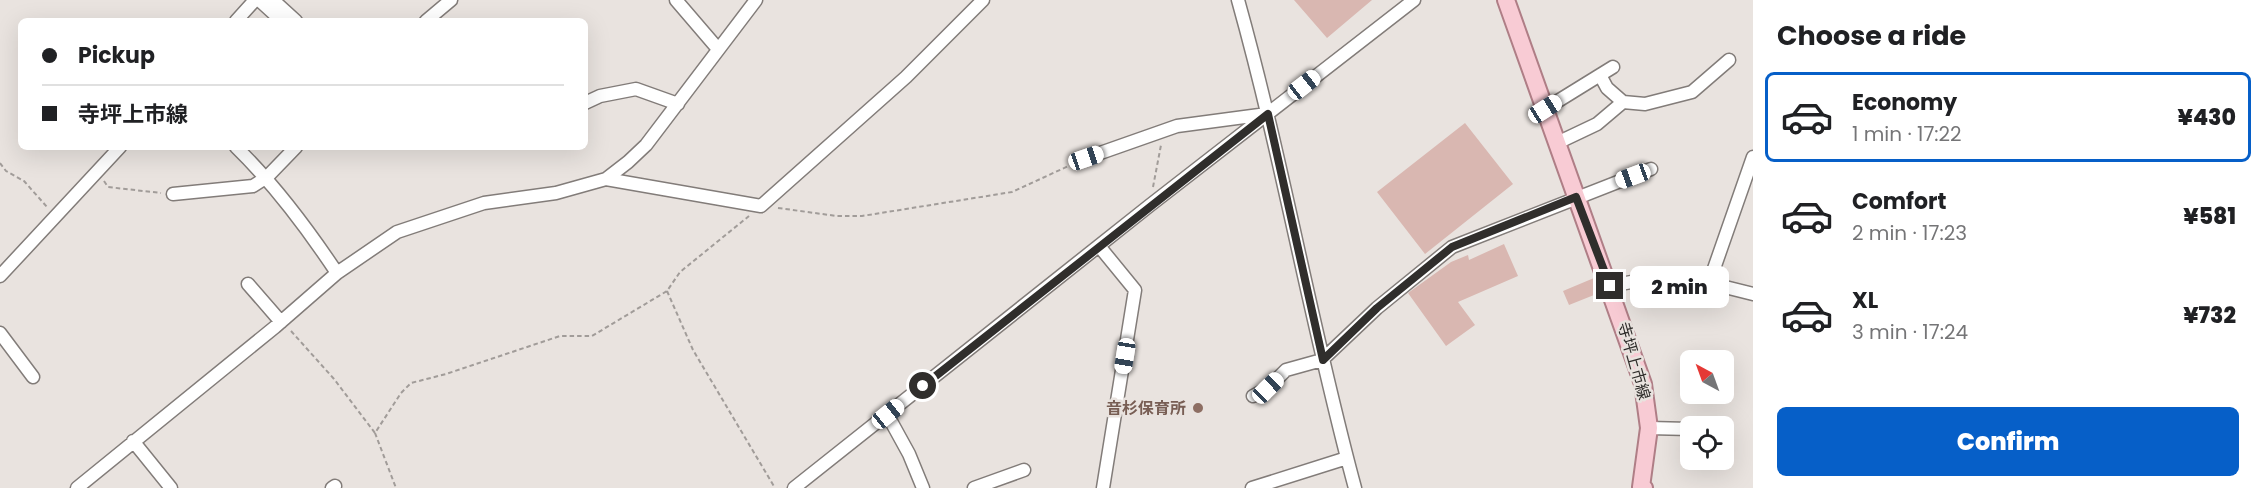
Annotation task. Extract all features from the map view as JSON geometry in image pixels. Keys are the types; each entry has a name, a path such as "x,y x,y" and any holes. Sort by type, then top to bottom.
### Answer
{"main road":[{"name":"寺坪上市線","path":"1506,0 1610,286 1643,384 1649,428 1642,488"}],"street":[{"path":"239,18 257,0 278,18"},
{"path":"273,0 293,18"},
{"path":"430,18 451,0"},
{"path":"676,0 718,49"},
{"path":"77,488 281,322 337,273 397,232 484,202 556,193 606,179 646,145 756,0"},
{"path":"606,179 761,206 906,77 983,0"},
{"path":"1238,0 1268,114 1323,360 1355,488"},
{"path":"794,488 1149,206 1414,0"},
{"path":"1600,75 1607,88 1623,102 1645,104 1692,92 1729,60"},
{"path":"1545,109 1613,67"},
{"path":"588,102 600,96 636,89 678,105"},
{"path":"1557,143 1598,124 1623,102"},
{"path":"1086,158 1177,126 1268,114"},
{"path":"0,276 117,150"},
{"path":"239,150 267,177 320,246 337,273"},
{"path":"173,194 253,186 267,177 293,150"},
{"path":"1709,284 1753,157"},
{"path":"1253,396 1268,388 1286,370 1323,360 1377,308 1452,247 1652,169"},
{"path":"1099,246 1136,290 1103,488"},
{"path":"1610,286 1663,276 1753,294"},
{"path":"248,284 281,322"},
{"path":"0,333 33,377"},
{"path":"888,414 909,454 923,488"},
{"path":"1649,428 1680,429"},
{"path":"133,441 171,488"},
{"path":"1252,488 1347,458"},
{"path":"974,488 1024,470"}],"path":[{"path":"1149,206 1164,131"},
{"path":"375,433 401,393 411,383 446,374 560,336 592,336 667,291 680,272 761,206 837,216 862,216 1012,192 1086,158"},
{"path":"0,164 6,171 24,181 55,216"},
{"path":"96,172 108,187 173,194"},
{"path":"667,291 693,350 775,488"},
{"path":"281,322 334,379 375,433 396,488"}],"building":[{"path":"1294,0 1372,0 1327,38"},
{"path":"1465,123 1513,184 1425,254 1377,192"},
{"path":"1504,244 1518,276 1458,302 1475,325 1446,346 1408,293 1451,262 1468,255 1469,260"},
{"path":"1594,278 1599,293 1569,305 1563,291"}],"place":[{"name":"音杉保育所","path":"1198,408"}],"route":[{"path":"923,386 1268,114 1323,360 1377,308 1452,247 1576,197 1610,286"}]}
